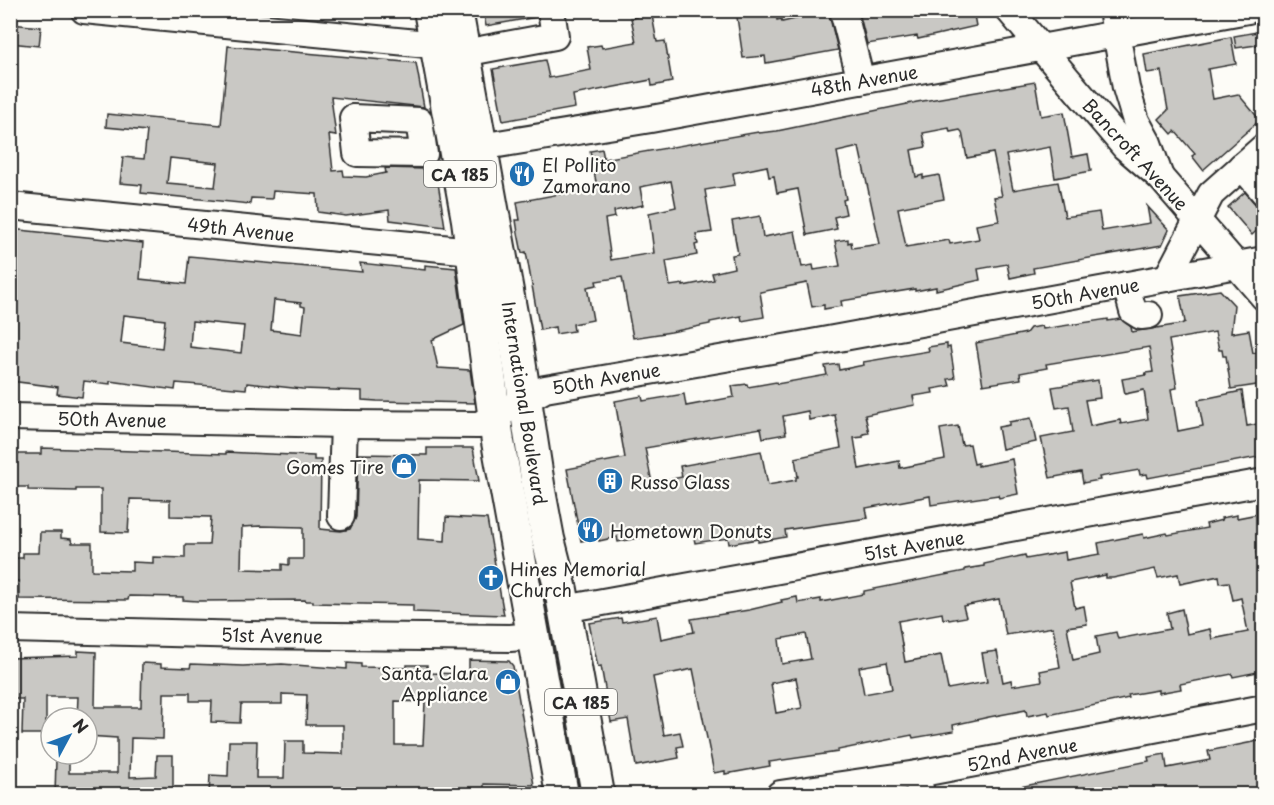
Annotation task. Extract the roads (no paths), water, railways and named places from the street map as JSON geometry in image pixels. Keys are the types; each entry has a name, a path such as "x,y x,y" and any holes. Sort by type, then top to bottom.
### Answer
{"main road":[{"name":"International Boulevard","path":"430,10 450,49 480,147 516,341 548,539 564,609 598,795"},
{"name":"International Boulevard","path":"456,10 450,49 472,251 498,442 562,795"}],"street":[{"path":"84,10 450,49 555,36 551,10"},
{"path":"843,10 861,81"},
{"name":"Bancroft Avenue","path":"1009,10 1125,147 1160,177 1263,297"},
{"name":"48th Avenue","path":"480,147 633,122 1041,48 1114,22 1248,10"},
{"path":"1114,22 1126,88 1136,121 1148,143 1160,177"},
{"path":"1167,278 1211,194 1263,147"},
{"path":"1242,166 1263,192"},
{"name":"49th Avenue","path":"10,206 472,251"},
{"name":"50th Avenue","path":"10,417 479,425 545,388 795,346 1263,260"},
{"path":"1126,285 1133,311 1141,316 1149,315"},
{"path":"341,516 344,424"},
{"name":"51st Avenue","path":"564,609 677,576 1263,482"},
{"name":"51st Avenue","path":"10,629 261,635 510,638 534,636"},
{"name":"52nd Avenue","path":"780,795 919,784 1263,708"}],"place":[{"name":"El Pollito Zamorano","path":"522,174"},
{"name":"Gomes Tire","path":"404,466"},
{"name":"Russo Glass","path":"610,481"},
{"name":"Hometown Donuts","path":"590,530"},
{"name":"Hines Memorial Church","path":"491,578"},
{"name":"Santa Clara Appliance","path":"508,682"}]}
